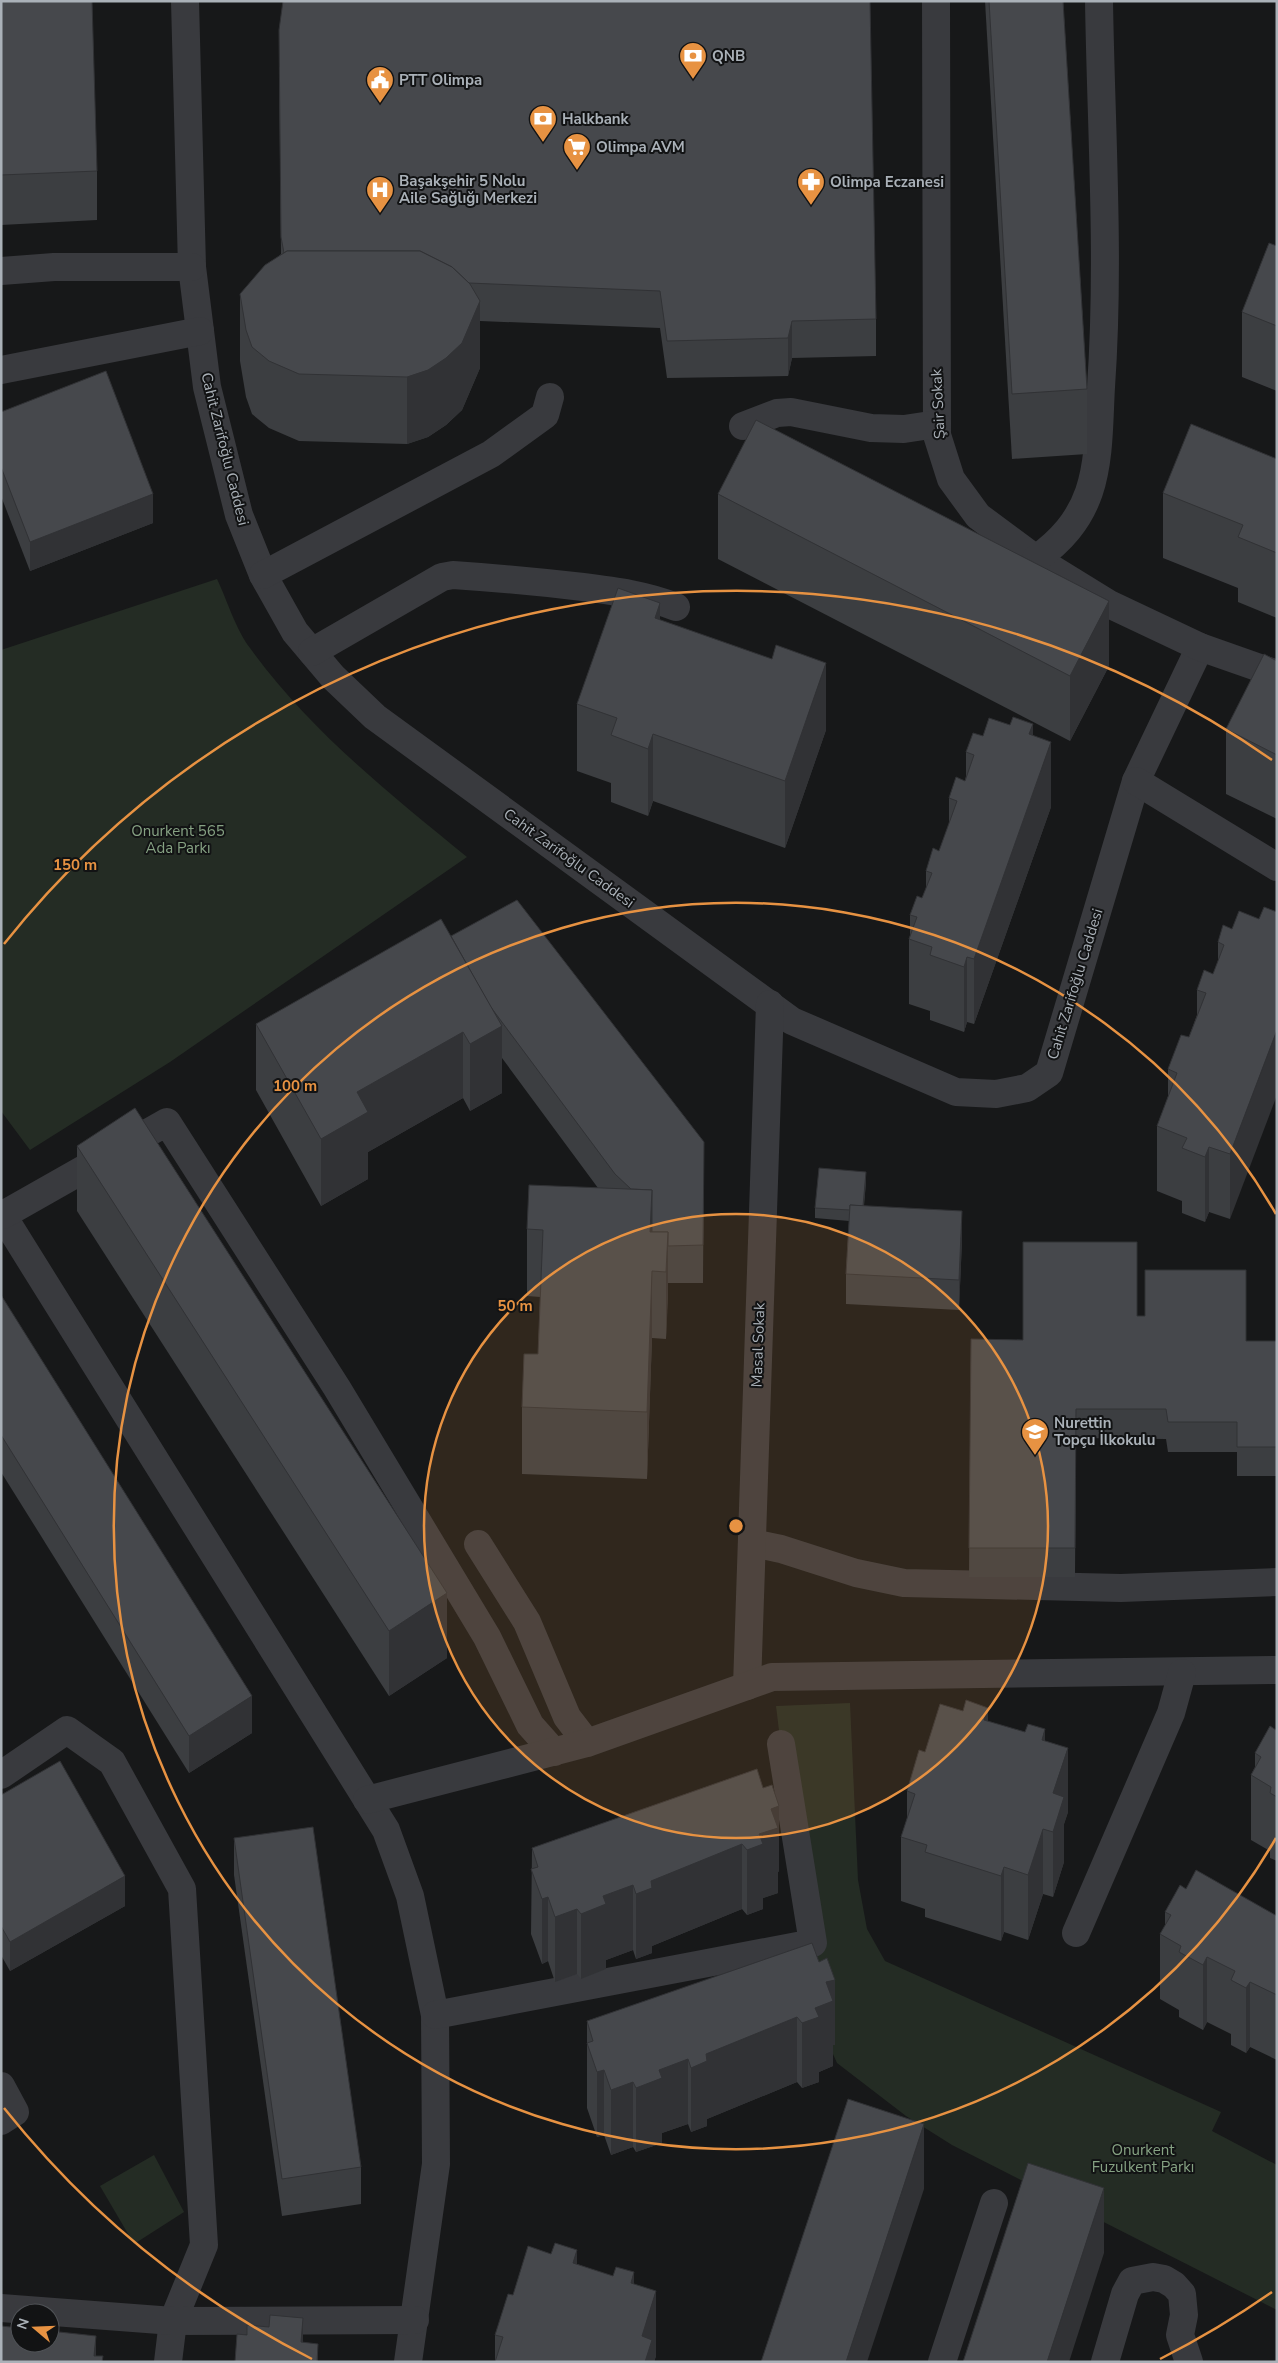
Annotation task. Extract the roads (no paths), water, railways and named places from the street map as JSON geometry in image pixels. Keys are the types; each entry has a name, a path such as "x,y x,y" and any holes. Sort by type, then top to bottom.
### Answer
{"street":[{"name":"Cahit Zarifoğlu Caddesi","path":"185,1 192,267 207,387 239,515 263,575 295,632 332,676 375,717 792,1021 956,1092 996,1094 1027,1088 1049,1073 1136,781 1200,647"},
{"name":"Şair Sokak","path":"936,1 936,424 937,436 951,479 978,516 1036,559 1110,604 1200,647 1277,674"},
{"path":"1036,559 1057,544 1079,513 1089,492 1098,445 1103,358 1104,271 1099,1"},
{"path":"1,271 54,267 192,267"},
{"path":"1,370 200,331"},
{"path":"263,575 491,454 546,415 550,397"},
{"path":"743,426 777,413 790,412 870,428 904,429 936,424"},
{"path":"312,652 442,577 453,575 528,580 616,591 655,598 676,607"},
{"path":"1136,781 1277,867"},
{"name":"Masal Sokak","path":"747,1686 770,1004"},
{"path":"408,2362 436,2164 435,2015 410,1896 386,1830 2,1214 167,1122 336,1388 412,1513 487,1638 530,1725 554,1752"},
{"path":"752,1543 781,1549 856,1573 904,1583 1121,1588 1277,1582"},
{"path":"478,1544 527,1622 568,1717 587,1743"},
{"path":"367,1800 587,1743 772,1677 1182,1673 1277,1670"},
{"path":"1076,1933 1170,1713 1182,1673"},
{"path":"1,1775 66,1730 112,1762 182,1889 204,2246 174,2321 168,2362"},
{"path":"435,2015 813,1943 781,1744"},
{"path":"1,2086 15,2112 1,2121"},
{"path":"942,2362 994,2203"},
{"path":"1105,2362 1125,2294 1132,2281 1153,2277 1174,2285 1182,2294 1184,2315 1180,2335 1189,2362"},
{"path":"1,2308 174,2321 415,2320"}],"place":[{"name":"QNB","path":"693,80"},
{"name":"PTT Olimpa","path":"380,104"},
{"name":"Halkbank","path":"543,143"},
{"name":"Olimpa AVM","path":"577,171"},
{"name":"Olimpa Eczanesi","path":"811,206"},
{"name":"Başakşehir 5 Nolu Aile Sağlığı Merkezi","path":"380,214"},
{"name":"Nurettin Topçu İlkokulu","path":"1035,1456"}],"park label":[{"name":"Onurkent 565 Ada Parkı","path":"178,840"},
{"name":"Onurkent Fuzulkent Parkı","path":"1143,2158"}]}
